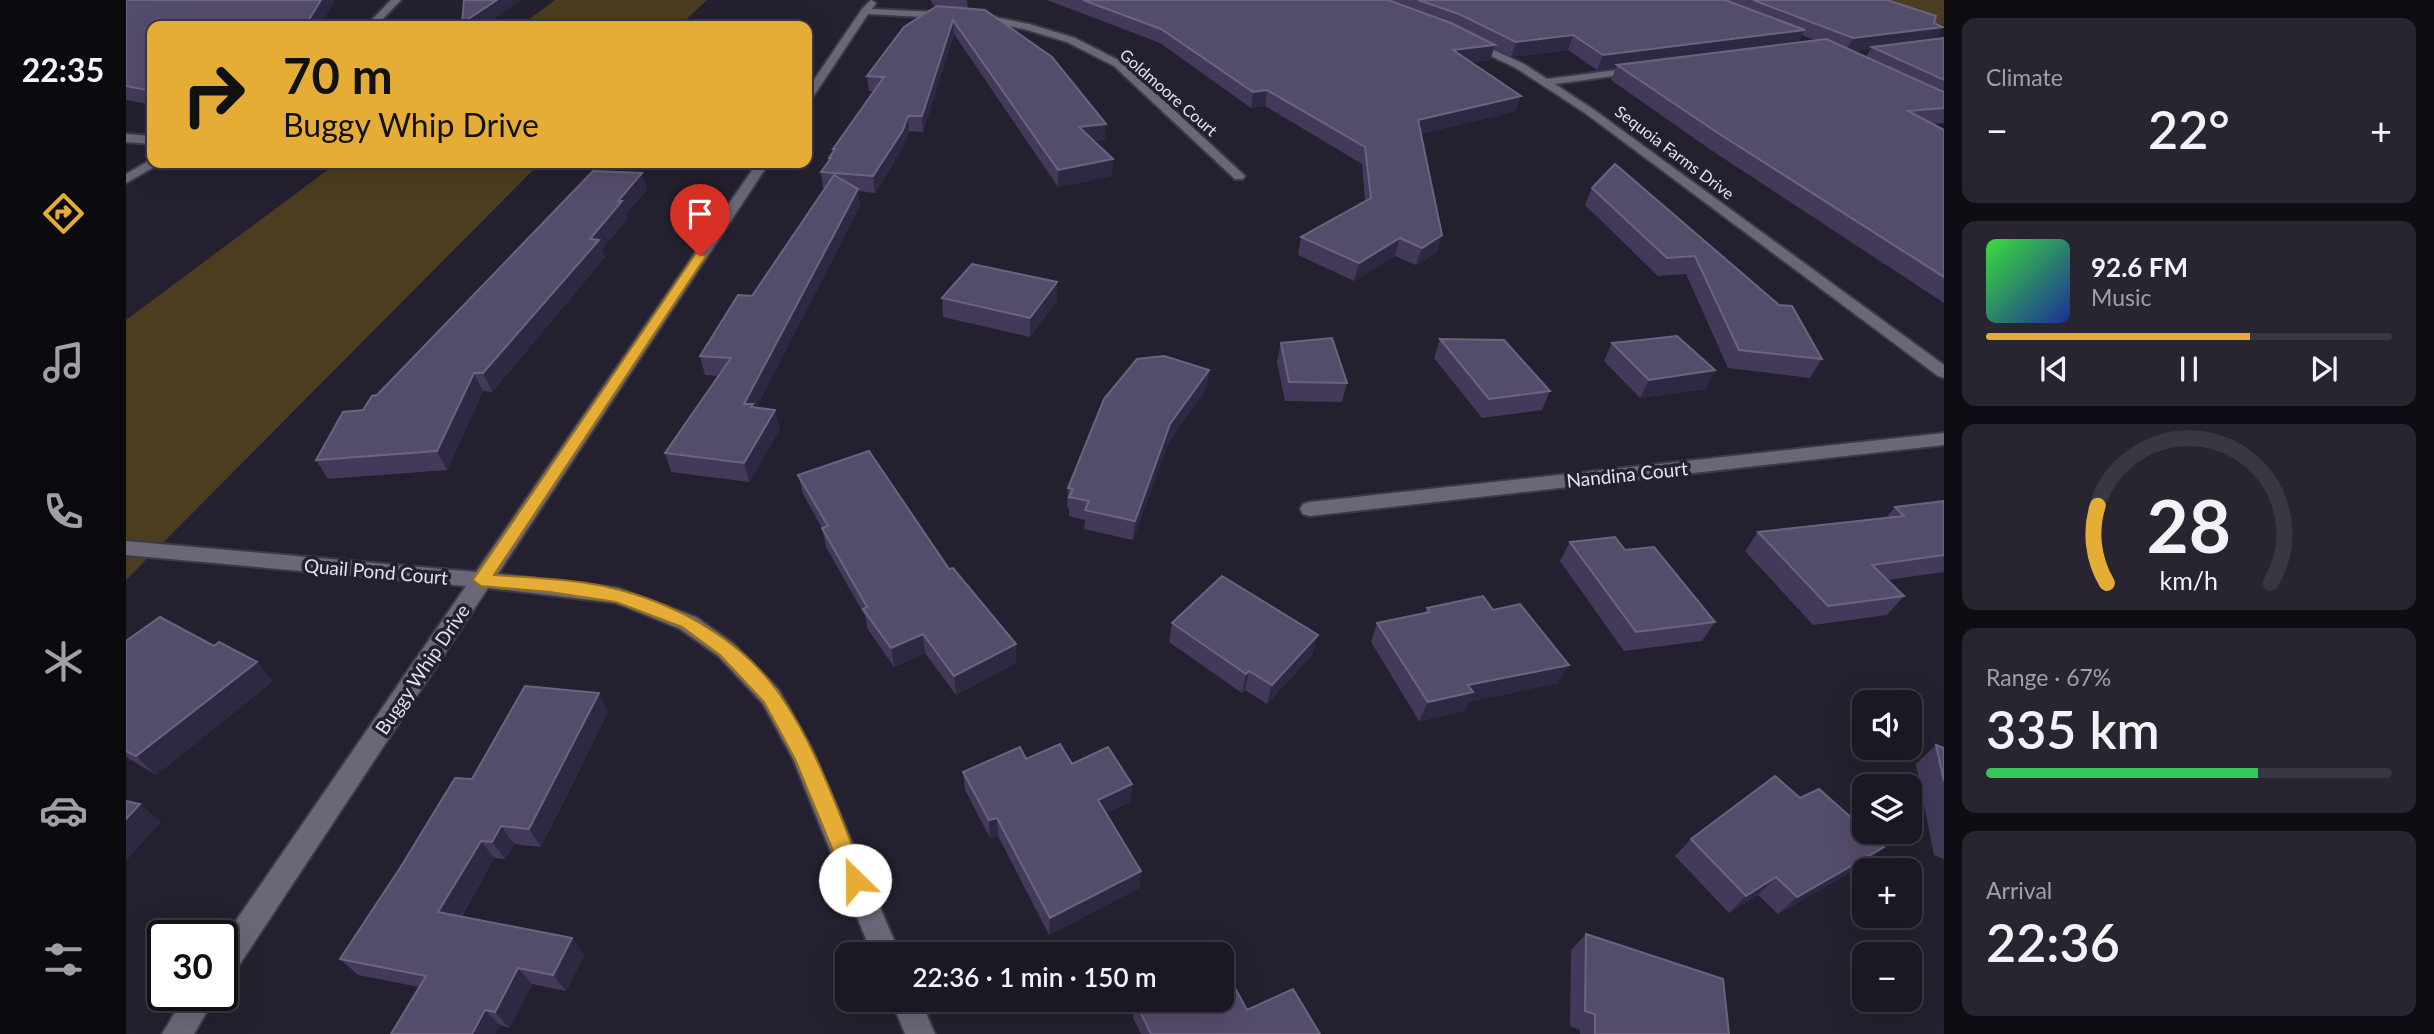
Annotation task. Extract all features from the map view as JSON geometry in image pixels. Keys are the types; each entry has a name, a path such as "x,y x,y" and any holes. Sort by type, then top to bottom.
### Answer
{"street":[{"path":"376,21 396,0"},
{"path":"812,90 873,0"},
{"name":"Goldmoore Court","path":"865,11 979,17 1026,26 1083,45 1118,64 1239,176"},
{"name":"Sequoia Farms Drive","path":"1460,37 1547,82 1944,373"},
{"path":"1547,82 1656,68"},
{"path":"126,138 147,140"},
{"path":"126,179 147,166"},
{"name":"Buggy Whip Drive","path":"238,942 760,168"},
{"name":"Nandina Court","path":"1310,509 1944,439"},
{"name":"Quail Pond Court","path":"126,548 550,586 618,596 688,623 726,650 771,697 804,756 881,942"},
{"path":"177,1034 192,1011"},
{"path":"911,1012 920,1034"}],"shaded area":[{"path":"555,0 707,0 684,21 527,21"},
{"path":"1857,0 1944,0 1944,25"},
{"path":"330,168 535,168 126,580 126,320"}],"building":[{"path":"126,0 321,0 308,21 147,21 147,90 126,86"},
{"path":"464,0 497,0 465,21 462,21"},
{"path":"1083,0 1388,0 1451,23 1495,45 1453,50 1521,96 1418,120 1442,235 1422,248 1400,238 1359,263 1301,237 1371,198 1365,147 1267,90 1253,92 1161,29"},
{"path":"1418,0 1725,0 1805,30 1603,55 1573,35 1516,42 1459,14"},
{"path":"1753,0 1887,0 1936,16 1934,23 1943,27 1853,38"},
{"path":"937,6 985,10 1052,57 1106,124 1079,127 1113,159 1058,170 953,20 922,116 908,116 903,130 873,176 821,172 831,158 833,149 884,77 867,76 904,27"},
{"path":"1944,38 1944,80 1872,47"},
{"path":"1826,39 1944,92 1944,108 1908,111 1944,130 1944,277 1718,133 1617,65"},
{"path":"1615,164 1779,305 1792,306 1822,359 1739,350 1695,256 1667,258 1592,188"},
{"path":"593,171 642,173 590,239 599,240 483,373 474,373 437,451 316,460 343,412 363,410 372,396 377,395"},
{"path":"834,175 858,189 744,404 775,410 744,463 665,453 731,358 700,356 738,295 752,296"},
{"path":"972,264 1057,282 1030,318 942,298"},
{"path":"1677,336 1715,370 1649,380 1612,343"},
{"path":"1332,338 1347,383 1289,382 1281,343"},
{"path":"1440,339 1504,340 1550,391 1489,399"},
{"path":"1164,356 1209,370 1170,424 1135,521 1085,510 1089,501 1069,497 1073,489 1068,488 1104,399 1137,359"},
{"path":"869,451 949,569 953,568 1016,644 954,676 923,634 891,648 863,609 867,607 822,528 828,526 798,475"},
{"path":"1944,501 1944,555 1872,565 1904,596 1828,606 1758,532 1904,516 1895,507"},
{"path":"1615,537 1625,550 1654,547 1715,622 1636,632 1570,542"},
{"path":"1222,576 1318,635 1272,685 1249,671 1246,674 1172,623"},
{"path":"1483,596 1493,610 1520,604 1569,665 1468,685 1473,692 1428,702 1377,623 1430,612 1427,608"},
{"path":"160,617 214,646 219,642 257,662 136,756 126,751 126,641"},
{"path":"525,686 599,693 529,829 501,826 492,842 481,841 438,912 572,938 553,975 518,968 495,1012 485,1010 472,1034 391,1034 426,976 340,959 455,778 472,779"},
{"path":"1060,744 1072,764 1108,747 1132,784 1098,800 1141,871 1050,918 997,818 989,820 963,772 1020,747 1026,759"},
{"path":"1936,745 1944,748 1944,781"},
{"path":"1775,776 1800,798 1819,789 1852,818 1852,844 1881,844 1884,847 1865,858 1852,858 1852,865 1797,897 1776,877 1746,896 1691,839"},
{"path":"126,801 140,804 126,819"},
{"path":"1586,934 1723,979 1729,1034 1595,1034 1595,1014 1585,1011"},
{"path":"1234,986 1247,1010 1293,989 1320,1034 1151,1034 1140,1012 1234,1012"}],"route":[{"path":"700,256 481,580 618,596 688,623 726,650 771,697 804,756 855,880"}]}
